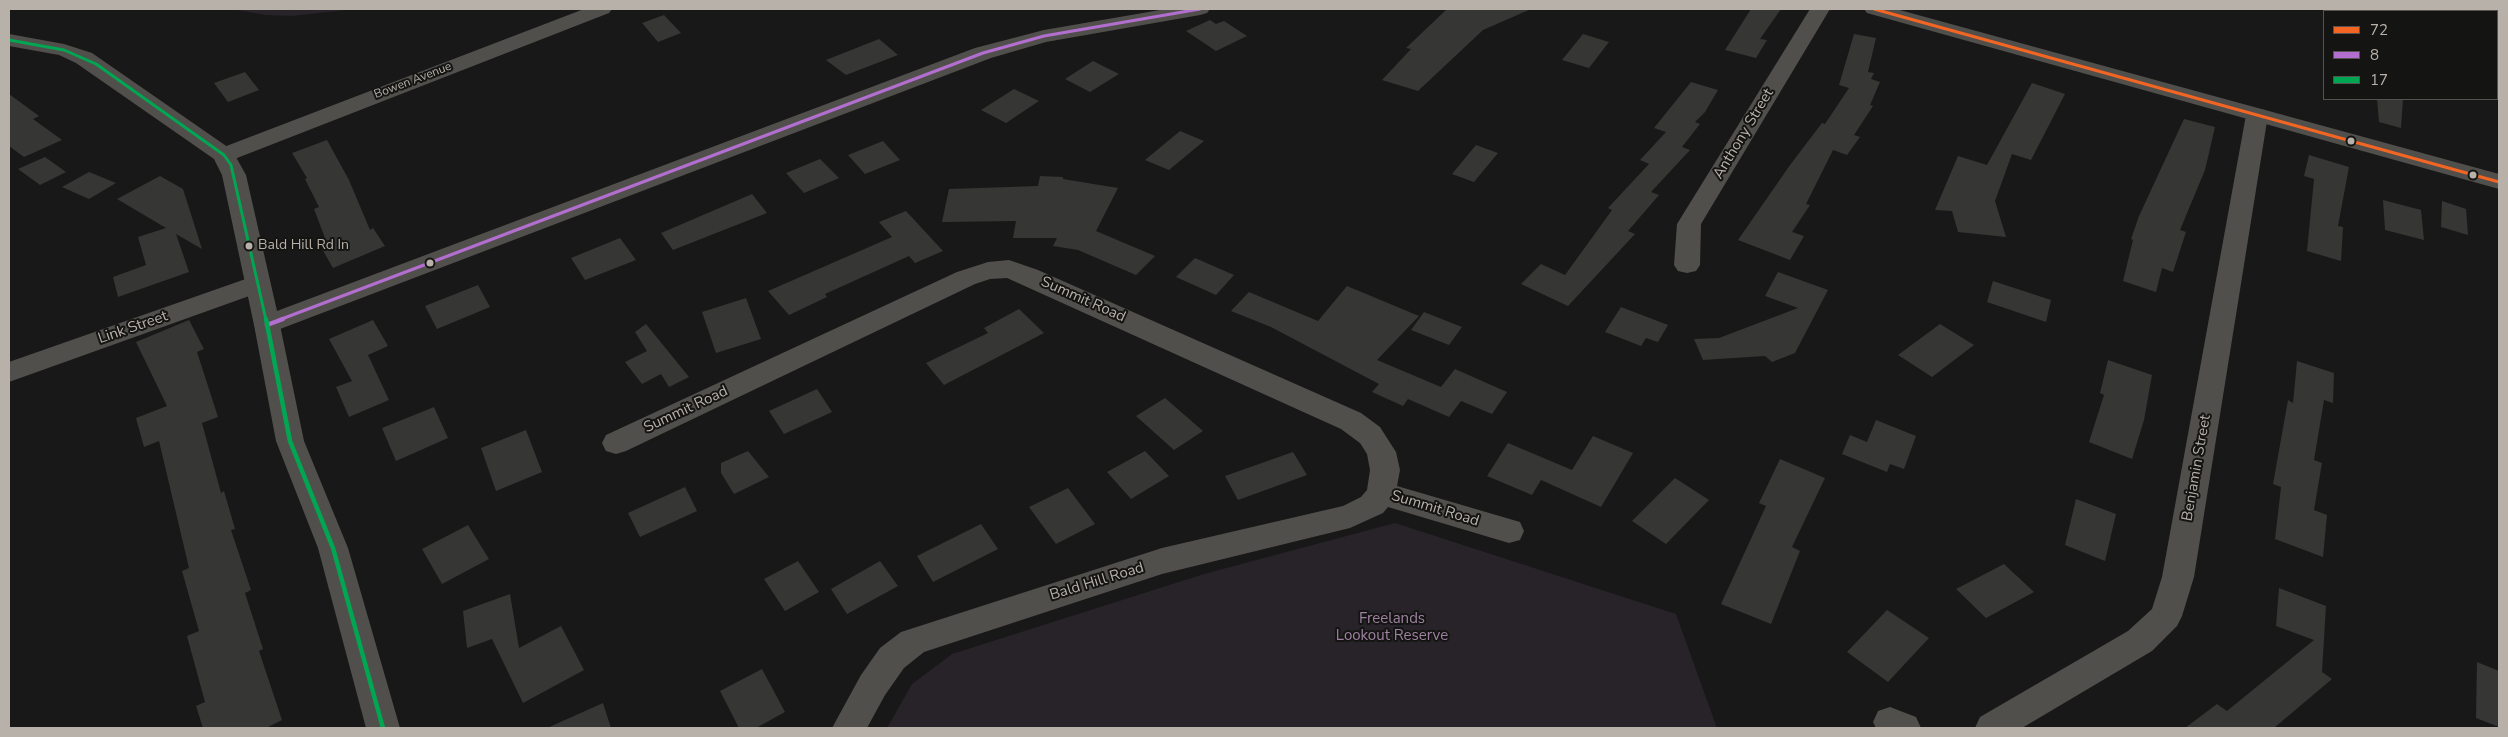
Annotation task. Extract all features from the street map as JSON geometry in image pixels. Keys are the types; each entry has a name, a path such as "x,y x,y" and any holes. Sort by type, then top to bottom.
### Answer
{"street":[{"name":"Bowen Avenue","path":"224,155 602,9"},
{"path":"267,325 983,53 1044,36 1200,9"},
{"name":"Anthony Street","path":"1688,265 1689,224 1820,9"},
{"path":"1874,9 2499,182"},
{"path":"9,40 64,50 84,58 224,155 234,175 290,441 333,548 383,728"},
{"name":"Benjamin Street","path":"1992,728 2140,641 2166,616 2178,577 2257,115"},
{"name":"Summit Road","path":"616,443 966,278 988,271 1009,269 1029,276 1352,421 1370,435 1381,452 1385,470 1381,493 1509,531"},
{"name":"Link Street","path":"9,372 257,284"},
{"name":"Bald Hill Road","path":"849,728 873,685 892,658 912,642 1162,561 1350,516 1372,504 1381,493"}],"green space":[{"path":"231,9 355,9 292,16 266,15"},
{"name":"Freelands Lookout Reserve","path":"1395,523 1676,614 1717,728 887,728 912,684 952,654 1204,574"}],"building":[{"path":"1447,9 1531,9 1483,30 1418,91 1382,80 1411,49 1406,48"},
{"path":"1751,9 1781,9 1760,39 1767,40 1756,58 1725,50"},
{"path":"664,15 681,33 658,42 642,23"},
{"path":"1210,20 1216,24 1224,21 1247,36 1216,51 1186,31"},
{"path":"1583,34 1609,42 1589,68 1562,60"},
{"path":"1854,34 1876,38 1868,72 1874,73 1871,79 1880,82 1870,105 1873,106 1854,135 1860,137 1847,155 1833,150 1806,204 1810,205 1792,232 1804,236 1790,260 1738,240 1790,165 1822,123 1825,124 1849,88 1839,85"},
{"path":"879,39 898,55 846,75 826,60"},
{"path":"1093,61 1119,74 1090,92 1065,79"},
{"path":"245,72 259,90 228,102 214,83"},
{"path":"1691,82 1718,90 1705,112 1695,122 1700,124 1682,147 1690,150 1651,192 1659,195 1628,231 1635,234 1568,306 1521,284 1541,264 1565,275 1612,210 1608,208 1649,164 1640,160 1666,132 1654,128"},
{"path":"2032,83 2065,94 2031,160 2012,154 1995,201 2006,237 1958,232 1952,211 1935,210 1958,156 1987,165"},
{"path":"1014,89 1039,101 1006,123 981,110"},
{"path":"9,94 39,116 33,119 62,140 24,157 9,146"},
{"path":"2377,100 2403,100 2401,128 2379,122"},
{"path":"2184,119 2215,127 2205,170 2180,230 2186,232 2173,272 2162,268 2156,292 2123,281 2133,240 2131,239 2139,216"},
{"path":"1180,131 1204,141 1169,170 1145,160"},
{"path":"327,140 349,180 370,230 373,228 385,246 333,268 322,249 328,246 314,209 319,207 305,179 307,178 292,153"},
{"path":"883,141 900,160 865,174 848,155"},
{"path":"1476,145 1498,153 1474,182 1452,174"},
{"path":"2309,155 2349,167 2338,226 2343,227 2341,261 2307,251 2314,179 2304,176"},
{"path":"45,157 66,172 40,185 18,169"},
{"path":"820,159 839,178 804,193 786,173"},
{"path":"89,172 116,183 89,199 62,187"},
{"path":"160,176 183,189 202,249 176,234 189,272 118,297 113,277 146,265 138,237 166,228 117,199"},
{"path":"1040,176 1063,177 1063,179 1118,188 1096,231 1155,256 1136,275 1078,250 1053,246 1057,238 1013,238 1016,221 942,222 949,189 1038,186"},
{"path":"752,194 767,213 673,250 661,233"},
{"path":"2383,200 2421,210 2424,240 2385,230"},
{"path":"2442,201 2466,209 2468,235 2441,227"},
{"path":"906,211 943,251 915,263 909,256 825,294 827,297 789,315 768,291 892,237 879,222"},
{"path":"620,238 636,260 585,280 571,258"},
{"path":"1195,258 1234,275 1216,295 1176,277"},
{"path":"1778,272 1828,290 1795,353 1772,362 1765,356 1703,360 1694,339 1719,338 1798,308 1765,296"},
{"path":"1993,281 2051,300 2046,322 1987,302"},
{"path":"478,285 490,307 437,329 425,306"},
{"path":"1347,286 1419,316 1377,360 1441,387 1455,369 1507,392 1492,414 1461,401 1449,417 1408,399 1403,406 1372,392 1379,384 1271,327 1231,311 1249,292 1318,321"},
{"path":"746,298 761,339 716,353 702,312"},
{"path":"1621,307 1668,325 1658,342 1646,338 1641,346 1605,332"},
{"path":"1019,309 1044,333 944,385 926,363 988,333 984,328"},
{"path":"1424,312 1462,327 1449,345 1411,330"},
{"path":"189,320 204,349 197,352 218,417 202,423 221,493 224,491 235,529 231,530 251,590 245,593 263,649 259,651 282,720 266,728 203,728 196,706 205,702 187,636 199,631 182,571 189,568 159,441 144,447 136,418 167,406 136,342"},
{"path":"373,320 388,346 368,355 389,400 349,417 336,387 352,381 329,339"},
{"path":"646,324 689,377 669,387 661,374 642,384 625,362 647,351 635,332"},
{"path":"1940,324 1974,345 1932,377 1898,355"},
{"path":"2108,360 2152,375 2144,420 2132,459 2089,442 2104,395 2100,393"},
{"path":"2297,361 2334,373 2333,403 2324,400 2314,460 2322,463 2314,510 2327,515 2323,557 2275,539 2281,487 2273,484 2288,400 2293,403"},
{"path":"817,389 832,412 784,434 769,411"},
{"path":"1165,398 1203,431 1174,450 1136,416"},
{"path":"434,407 448,438 396,461 382,428"},
{"path":"1876,420 1916,436 1904,469 1890,464 1887,472 1842,454 1850,435 1867,442"},
{"path":"526,430 542,472 496,491 481,448"},
{"path":"1593,436 1633,453 1601,507 1541,480 1532,495 1487,476 1508,443 1572,470"},
{"path":"748,451 769,477 734,494 721,473 721,463"},
{"path":"1145,451 1169,476 1131,499 1107,472"},
{"path":"1293,452 1307,475 1238,500 1225,476"},
{"path":"1780,459 1825,478 1792,547 1800,551 1771,624 1721,604 1766,506 1759,503"},
{"path":"1675,478 1709,500 1666,544 1632,521"},
{"path":"685,487 697,511 640,537 628,513"},
{"path":"1068,488 1095,524 1056,544 1029,507"},
{"path":"2076,499 2116,514 2105,561 2065,545"},
{"path":"981,524 998,549 933,582 917,556"},
{"path":"468,525 489,559 442,584 422,549"},
{"path":"798,561 819,592 785,611 764,579"},
{"path":"880,561 898,586 847,614 831,589"},
{"path":"2004,564 2034,592 1986,618 1956,589"},
{"path":"2279,588 2326,606 2322,672 2332,679 2274,728 2185,728 2217,704 2227,711 2314,640 2276,626"},
{"path":"510,594 519,648 561,626 584,670 523,703 492,639 467,648 463,611"},
{"path":"1887,610 1929,638 1888,682 1847,652"},
{"path":"2477,662 2499,671 2499,727 2476,718"},
{"path":"762,669 785,712 756,728 739,728 720,691"},
{"path":"603,703 611,728 547,728"}],"transit line":[{"name":"8","path":"267,325 983,53 1044,36 1200,9"},
{"name":"72","path":"1874,9 2499,182"},
{"name":"17","path":"9,40 64,50 96,64 203,139 224,155 231,165 267,325 290,441 333,548 383,728"}],"place":[{"name":"Bald Hill Rd In","path":"249,246"}]}
